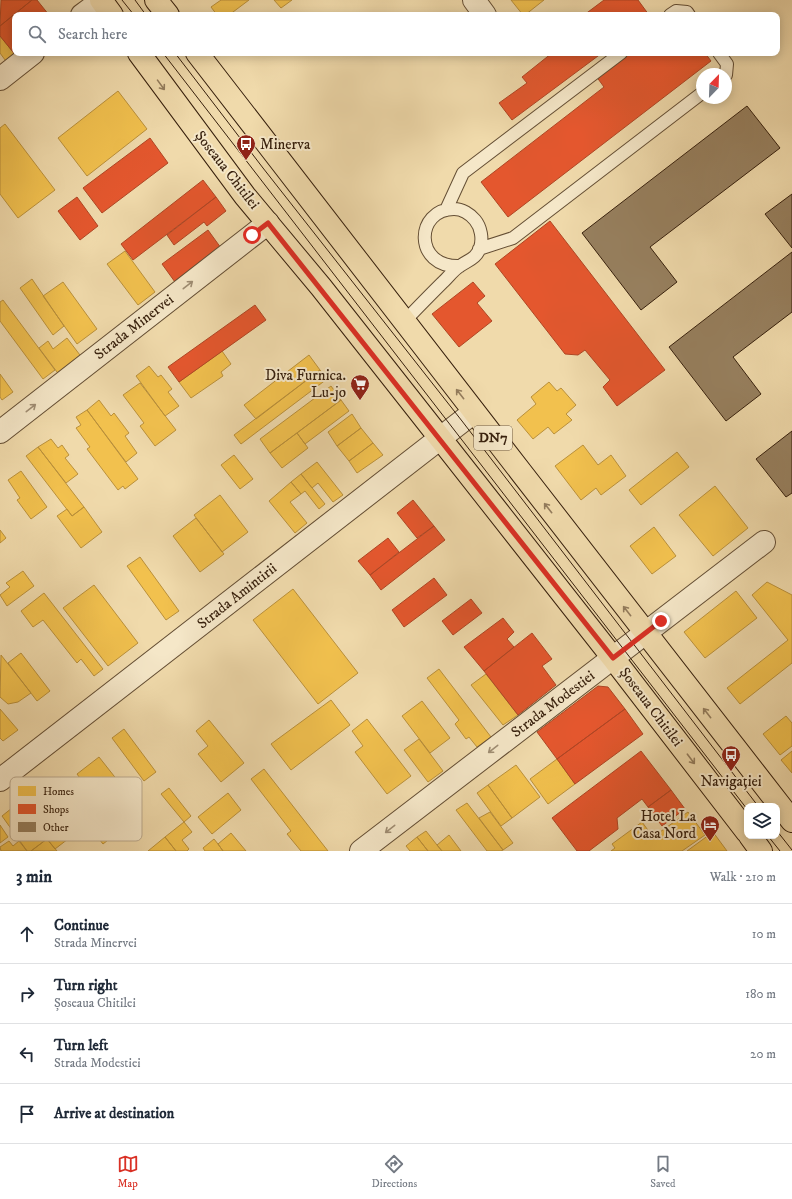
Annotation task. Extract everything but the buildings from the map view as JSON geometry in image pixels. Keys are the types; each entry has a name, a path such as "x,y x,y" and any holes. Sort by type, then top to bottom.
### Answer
{"main road":[{"path":"156,0 166,12"},
{"name":"Șoseaua Chitilei","path":"141,56 245,196 440,438 613,658 744,828"},
{"name":"DN7","path":"199,56 284,163 404,322 645,634 792,821"},
{"path":"752,839 761,851"}],"street":[{"path":"474,0 483,12"},
{"path":"89,12 105,5"},
{"path":"0,79 29,56"},
{"name":"Strada Minervei","path":"0,432 268,223"},
{"name":"Strada Amintirii","path":"0,780 474,412"},
{"name":"Strada Modestiei","path":"361,851 764,542"}],"lane":[{"path":"674,12 687,12"},
{"path":"446,210 463,173 616,56"},
{"path":"721,56 728,64 727,68"},
{"path":"480,248 513,238 696,98"},
{"path":"404,322 460,266 475,256 480,248 482,240 481,231 471,216 455,209 446,210 438,213 426,227 424,236 425,244 431,256 442,264 460,266"}],"tram line":[{"path":"122,0 132,12"},
{"path":"135,0 144,12"},
{"path":"165,56 744,805"},
{"path":"177,56 263,168 462,421 756,803"},
{"path":"780,835 792,850"},
{"path":"770,839 780,851"}],"place":[{"name":"Minerva","path":"246,161"},
{"name":"Diva Furnica. Lu-jo","path":"360,401"},
{"name":"Navigației","path":"731,772"},
{"name":"Hotel La Casa Nord","path":"710,842"}],"route":[{"path":"252,235 268,223 613,658 661,621"}]}
